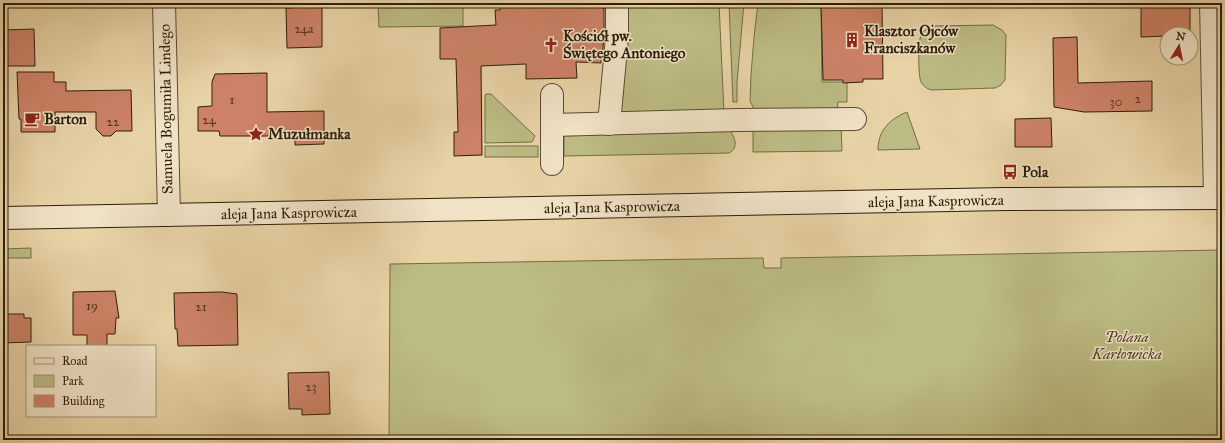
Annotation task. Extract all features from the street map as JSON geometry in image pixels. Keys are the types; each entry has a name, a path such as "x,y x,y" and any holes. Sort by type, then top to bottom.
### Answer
{"street":[{"name":"Samuela Bogumiła Lindego","path":"164,3 168,215"},
{"path":"609,124 617,37 617,3"},
{"path":"1211,3 1218,198"},
{"path":"552,95 552,164"},
{"path":"552,125 737,120 855,119"},
{"name":"aleja Jana Kasprowicza","path":"3,218 998,200 1218,198"}],"green space":[{"path":"378,3 463,3 463,26 379,27"},
{"path":"628,3 719,3 724,113 618,114"},
{"path":"729,3 744,3 737,82 737,102 733,102"},
{"path":"758,3 821,3 822,82 847,82 847,102 838,102 837,112 754,109 750,101 754,37"},
{"path":"993,25 1002,30 1006,35 1005,80 1001,85 995,88 931,90 923,85 919,73 919,44 921,35 926,29 934,26"},
{"path":"486,94 491,94 535,136 532,142 485,143"},
{"path":"907,112 920,149 878,150 880,137 886,126 895,118"},
{"path":"841,126 842,151 753,152 753,127"},
{"path":"730,130 735,140 735,145 729,153 564,156 564,132"},
{"path":"485,146 538,146 538,157 485,157"},
{"path":"31,248 31,258 3,258 3,249"},
{"name":"Polana Karłowicka","path":"1222,250 1222,440 389,440 390,264 763,258 764,268 781,268 781,258"}],"building":[{"path":"292,3 322,3 322,47 287,48 286,8 292,8"},
{"path":"500,3 602,3 602,8 604,8 604,36 601,63 576,62 577,78 526,79 526,64 481,66 482,155 454,156 454,132 458,132 456,59 440,59 440,28 496,25 495,10 500,10"},
{"name":"Klasztor Ojców Franciszkanów","path":"821,3 882,3 883,79 863,79 863,82 843,83 843,80 823,80"},
{"path":"1141,3 1190,3 1190,26 1159,26 1159,36 1141,37"},
{"path":"34,29 35,66 4,66 3,30"},
{"path":"1077,37 1078,83 1152,81 1152,111 1084,112 1054,107 1053,38"},
{"path":"17,72 54,72 54,82 66,82 66,91 131,90 132,131 116,131 111,136 103,136 96,129 96,112 55,112 55,132 21,132"},
{"path":"267,73 267,112 324,111 324,144 295,145 295,136 220,136 219,131 198,131 198,107 212,106 212,82 215,74"},
{"path":"1051,118 1052,147 1015,147 1015,119"},
{"path":"115,291 119,318 116,318 115,334 107,334 107,345 87,345 87,335 73,335 73,292"},
{"path":"222,292 237,294 238,345 178,346 177,329 175,329 174,293"},
{"path":"3,314 24,314 24,318 31,318 31,342 3,343"},
{"path":"329,372 330,414 302,415 302,409 289,409 288,373"}],"place":[{"name":"Klasztor Ojców Franciszkanów","path":"852,40"},
{"name":"Kościół pw. Świętego Antoniego","path":"551,45"},
{"name":"Barton","path":"32,119"},
{"name":"Muzułmanka","path":"256,134"},
{"name":"Pola","path":"1010,172"}]}
